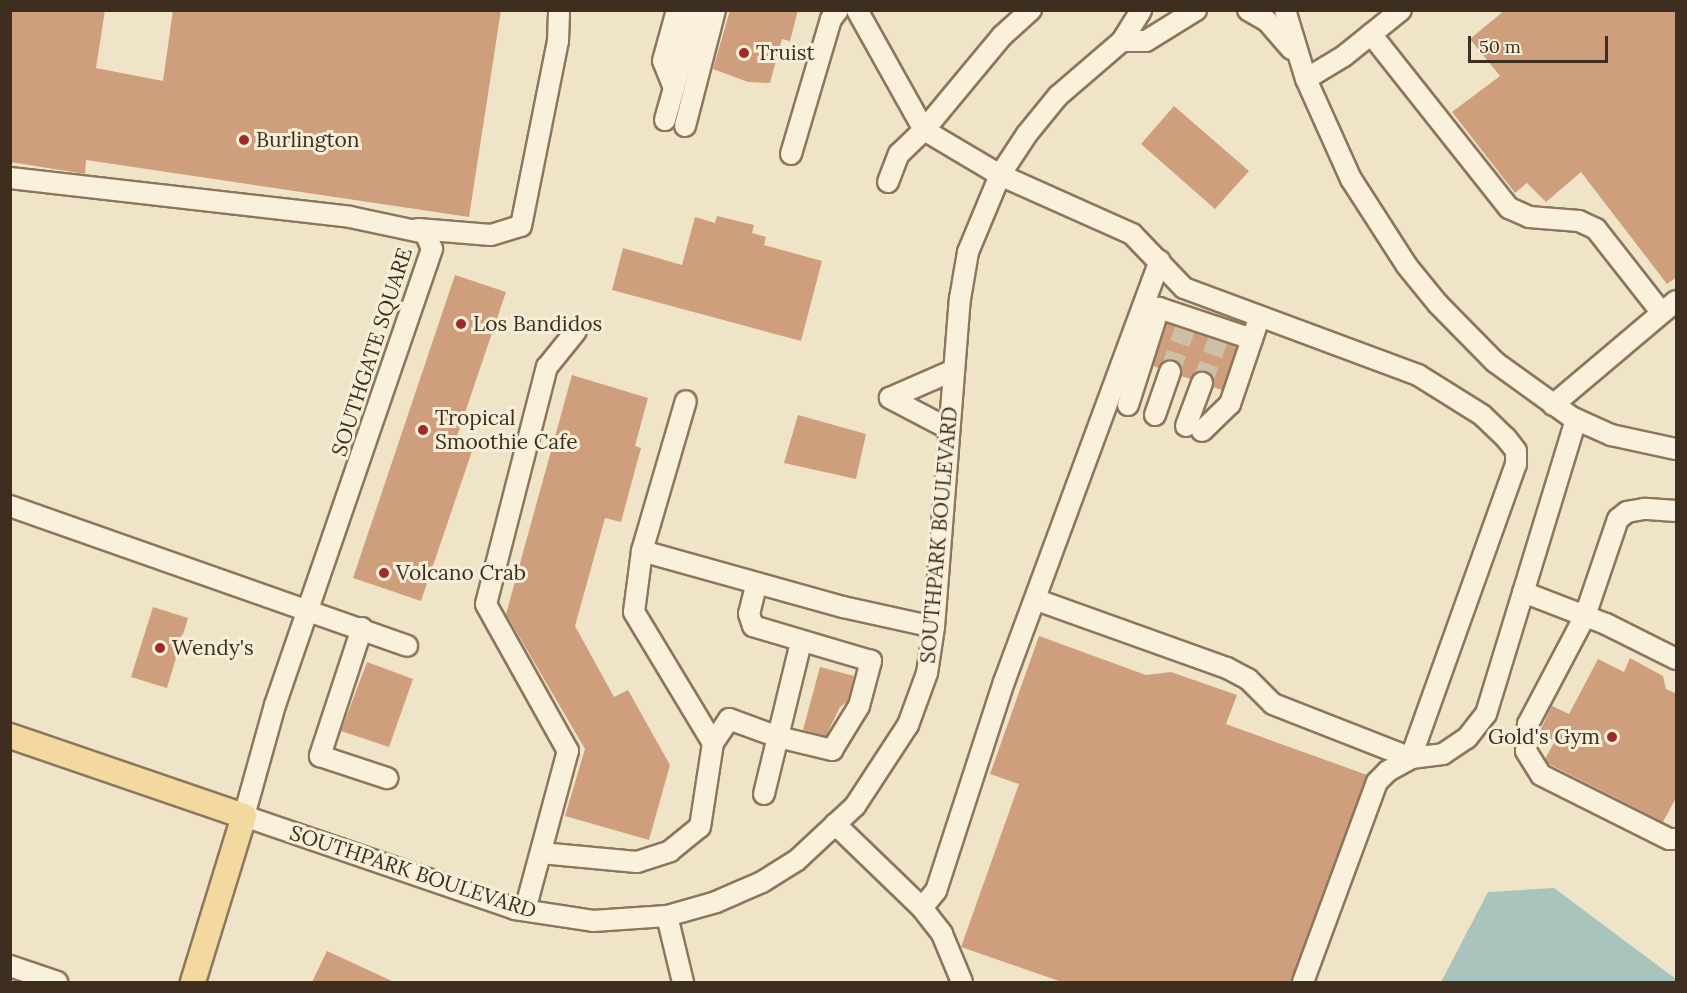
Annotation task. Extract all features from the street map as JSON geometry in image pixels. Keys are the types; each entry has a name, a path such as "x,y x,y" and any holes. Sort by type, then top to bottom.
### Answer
{"main road":[{"name":"SOUTHPARK BOULEVARD","path":"10,736 244,816"},
{"path":"193,982 244,816"}],"street":[{"path":"418,229 491,236 521,226 558,41 559,10"},
{"path":"676,123 674,88 663,61 677,10"},
{"path":"674,88 696,10"},
{"path":"700,41 708,10"},
{"path":"676,123 693,93 715,10"},
{"path":"693,93 703,83 722,10"},
{"path":"791,154 831,19 838,10"},
{"path":"857,10 924,130 1000,175 1132,234 1184,288 1418,375 1482,415 1516,451 1516,464 1411,758"},
{"path":"888,182 899,154 924,130 1002,36 1031,10"},
{"name":"SOUTHPARK BOULEVARD","path":"244,816 525,910 593,921 667,916 716,903 762,882 796,861 835,825 873,781 908,725 927,673 934,627 954,370 968,252 1000,175 1058,96 1122,41 1141,10"},
{"path":"1122,41 1146,41 1196,10"},
{"path":"1248,10 1279,32 1298,59"},
{"path":"1285,10 1306,80 1351,179 1421,284 1495,362 1553,405 1576,419 1611,435 1677,449"},
{"path":"1306,80 1401,10"},
{"path":"1371,34 1509,208 1529,217 1579,221 1596,229 1669,307 1553,405"},
{"path":"676,123 694,61"},
{"name":"SOUTHGATE SQUARE","path":"10,178 339,216 418,229 430,240 432,249 310,609 275,705 244,816"},
{"path":"922,908 936,891 1004,682 1037,600 1160,261"},
{"path":"1128,405 1159,308 1186,323 1220,334 1252,339"},
{"path":"1202,383 1194,428 1230,405 1259,317"},
{"path":"525,910 568,750 486,603 547,367 576,331"},
{"path":"949,429 890,398 954,370"},
{"path":"1155,415 1170,372"},
{"path":"686,401 642,551 634,612 713,743"},
{"path":"1303,982 1377,782 1388,771 1411,758 1443,754 1467,738 1486,714 1576,419"},
{"path":"10,506 310,609 407,645"},
{"path":"1677,511 1644,509 1627,512 1618,519 1585,616 1528,724 1526,751 1541,775 1669,839 1677,839"},
{"path":"642,551 882,617 934,627"},
{"path":"541,853 637,862 670,851 700,827 713,743 729,719 778,737 832,750 859,706 871,661 753,626 749,614 757,583"},
{"path":"1522,592 1585,616 1677,659"},
{"path":"1037,600 1227,668 1248,679 1273,704 1411,758"},
{"path":"362,628 320,756 387,778"},
{"path":"764,794 801,642"},
{"path":"835,825 922,908 942,934 962,982"},
{"path":"667,916 683,982"},
{"path":"10,966 57,982"}],"water":[{"path":"1554,888 1676,979 1676,982 1441,982 1488,892"}],"building":[{"path":"10,10 105,10 96,68 163,81 173,10 501,10 469,217 86,160 85,174 10,162"},
{"name":"Truist","path":"730,10 798,10 790,41 782,39 770,83 748,82 713,69"},
{"path":"1505,10 1677,10 1677,277 1667,284 1581,172 1546,202 1527,183 1515,193 1452,112 1500,76 1470,39"},
{"path":"1174,106 1249,171 1215,209 1141,144"},
{"path":"717,216 754,225 752,233 766,237 764,245 822,261 801,341 612,290 623,248 682,265 695,217 715,223"},
{"path":"455,275 506,292 454,445 472,451 421,601 353,578"},
{"path":"1167,323 1237,347 1222,390 1213,387 1212,376 1206,372 1195,373 1191,379 1181,376 1174,361 1167,360 1159,368 1153,366"},
{"path":"572,375 648,398 635,446 641,448 621,522 605,518 575,626 614,697 628,690 670,765 649,840 565,816 585,749 506,614"},
{"path":"798,415 866,434 856,479 784,463"},
{"name":"Wendy's","path":"153,607 188,618 167,688 131,677"},
{"path":"1039,636 1146,675 1171,672 1237,695 1226,724 1367,775 1291,982 1062,982 961,947 1019,784 990,774"},
{"name":"Gold's Gym","path":"1630,658 1663,676 1666,689 1677,694 1677,796 1663,822 1547,763 1545,759 1555,741 1539,733 1552,706 1569,714 1598,659 1624,672"},
{"path":"367,662 413,679 389,747 341,731"},
{"path":"820,667 854,676 848,701 840,707 826,736 803,730"},
{"path":"327,951 394,982 312,982"}],"tunnel":[{"path":"1170,372 1185,329"},
{"path":"1202,383 1218,340"}],"place":[{"name":"Truist","path":"744,53"},
{"name":"Burlington","path":"244,140"},
{"name":"Los Bandidos","path":"461,324"},
{"name":"Tropical Smoothie Cafe","path":"423,430"},
{"name":"Volcano Crab","path":"384,573"},
{"name":"Wendy's","path":"160,648"},
{"name":"Gold's Gym","path":"1612,737"}]}
